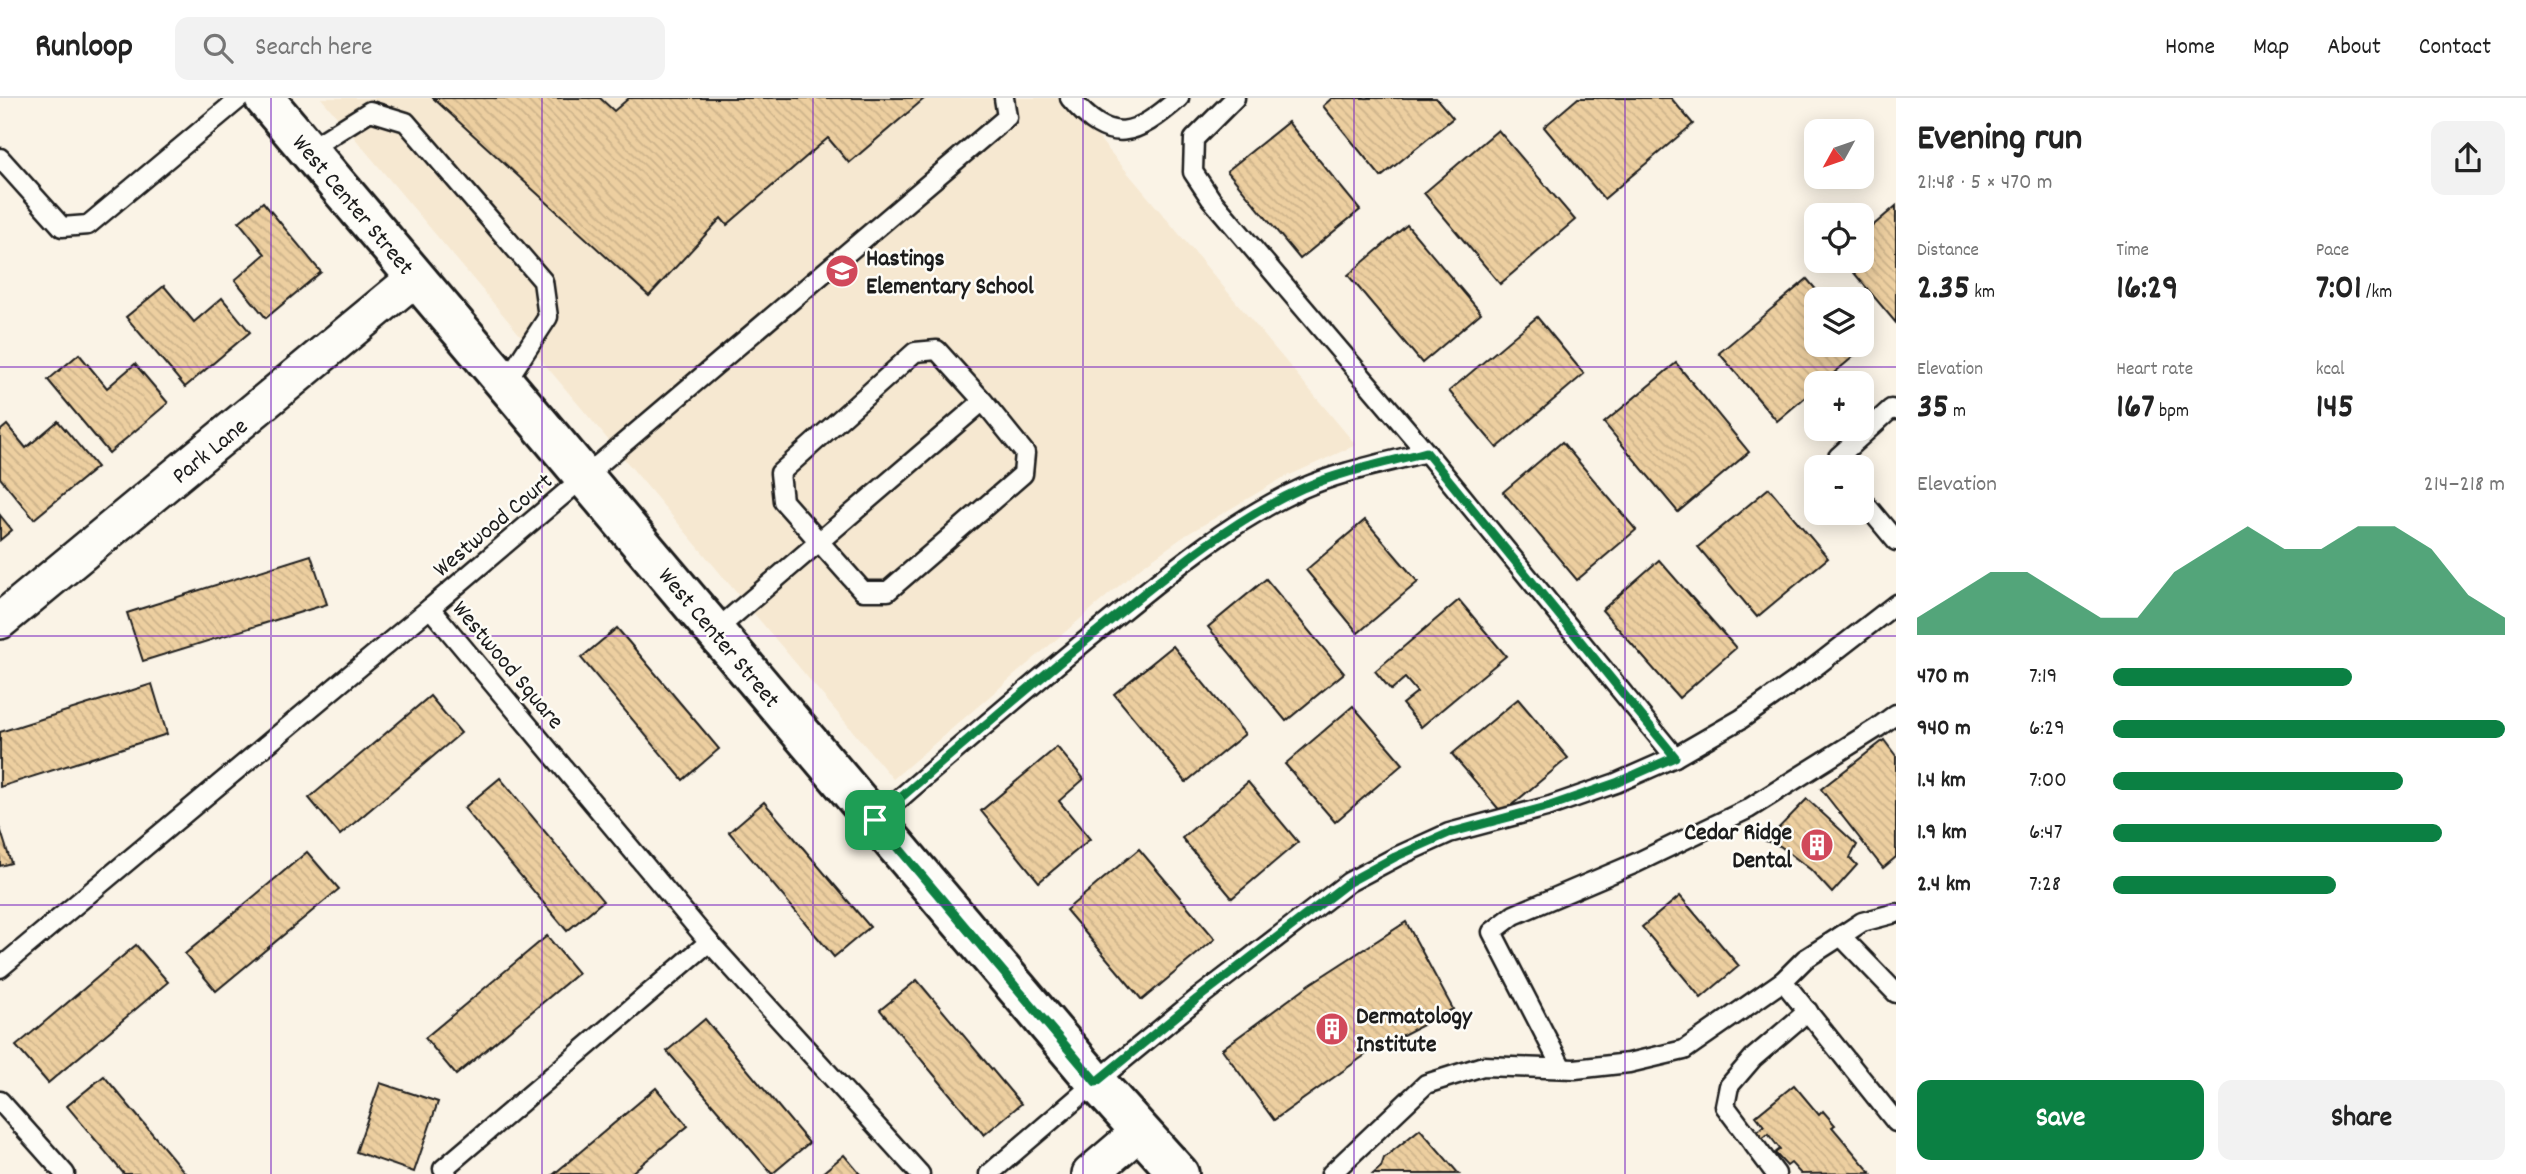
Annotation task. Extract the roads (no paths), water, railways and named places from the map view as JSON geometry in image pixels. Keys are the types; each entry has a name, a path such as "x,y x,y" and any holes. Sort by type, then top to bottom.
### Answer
{"street":[{"name":"West Center Street","path":"264,98 1096,1082 1179,1174"},
{"name":"Park Lane","path":"0,621 416,277"},
{"path":"1090,1174 1139,1132"}],"lane":[{"path":"0,158 62,227 88,225 240,98"},
{"name":"Westwood Court","path":"430,608 1007,117 1004,98"},
{"path":"1070,98 1094,124 1110,131 1129,129 1154,120 1179,98"},
{"path":"1236,98 1194,139 1193,172 1211,200 1426,452 1675,757"},
{"path":"308,150 370,111 406,122 543,281 548,317 505,383"},
{"path":"937,350 983,401 1025,453 1023,474 888,592 863,591 783,500 780,473 915,352 937,350"},
{"path":"715,631 983,401"},
{"path":"1840,455 1891,409 1896,410"},
{"path":"875,820 1032,684 1168,573 1244,520 1304,488 1360,469 1426,452"},
{"path":"1874,514 1896,541"},
{"path":"989,1174 1144,1043 1349,882 1395,857 1449,833 1550,806 1616,783 1675,757 1741,719 1811,670 1896,604"},
{"name":"Westwood Square","path":"0,968 430,608 709,942 919,1174"},
{"path":"1562,1068 1492,932 1514,915 1636,863 1748,809 1896,714"},
{"path":"1331,1174 1426,1084 1483,1066 1562,1068 1629,1063 1684,1050 1783,981 1805,959 1840,936 1862,922 1896,913"},
{"path":"1840,936 1896,993"},
{"path":"447,1174 443,1169 709,942"},
{"path":"1783,981 1896,1122"},
{"path":"1776,1174 1725,1106 1729,1086 1753,1058 1808,1011"},
{"path":"0,1101 65,1174"}],"place":[{"name":"Hastings Elementary School","path":"842,271"},
{"name":"Cedar Ridge Dental","path":"1817,845"},
{"name":"Dermatology Institute","path":"1332,1029"}]}
